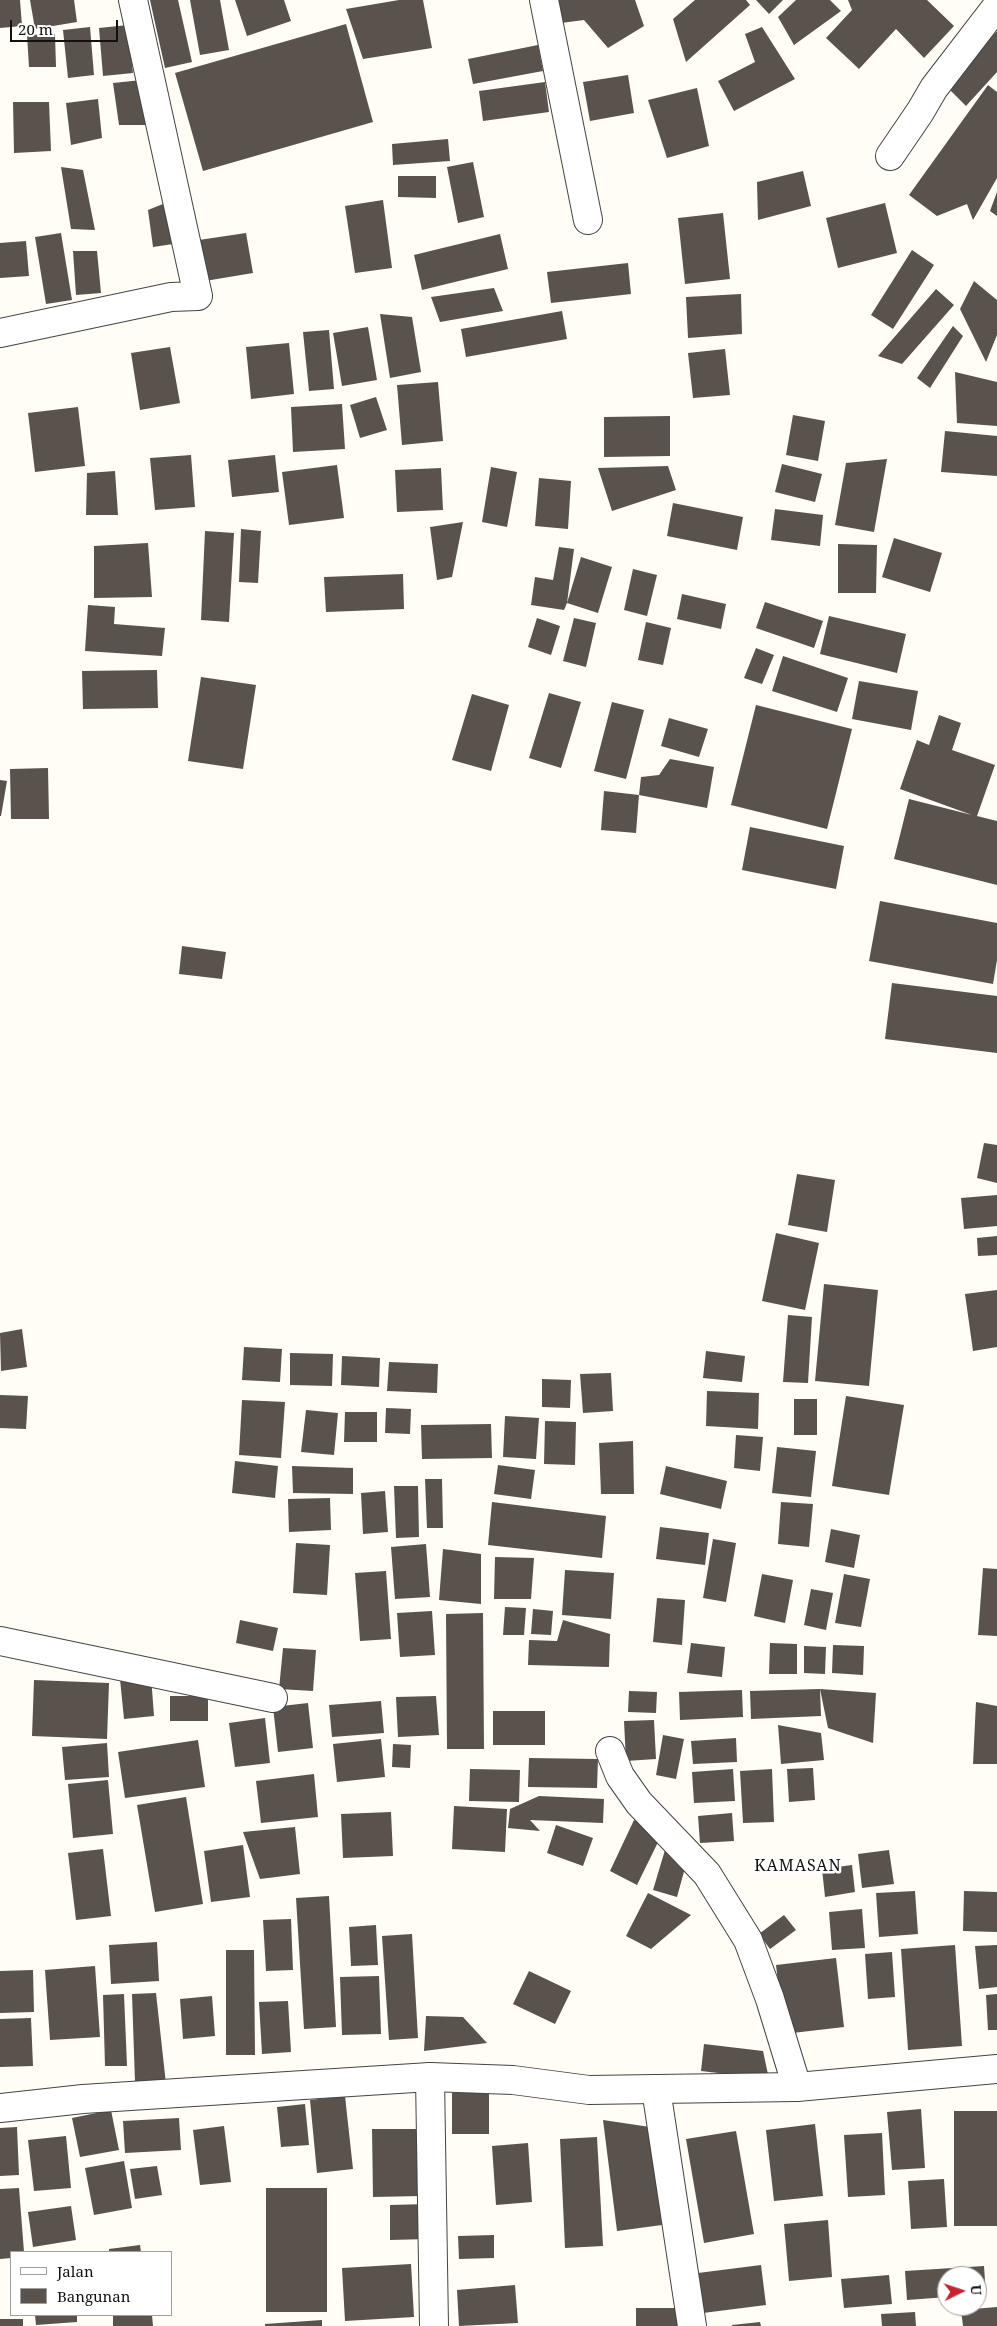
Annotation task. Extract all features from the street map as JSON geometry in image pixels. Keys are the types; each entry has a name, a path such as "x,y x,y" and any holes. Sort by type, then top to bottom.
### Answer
{"street":[{"path":"0,333 104,313 170,297 198,296 133,0"},
{"path":"544,0 588,220"},
{"path":"890,156 934,88 997,6"},
{"path":"0,1640 273,1698"},
{"path":"610,1750 620,1776 639,1803 707,1874 748,1940 770,1999 796,2086"},
{"path":"0,2108 83,2099 430,2076 513,2080 589,2090 796,2086 997,2069"},
{"path":"430,2076 434,2326"},
{"path":"656,2089 692,2326"}],"building":[{"path":"0,0 20,0 22,26 0,28"},
{"path":"30,0 74,0 77,22 35,29"},
{"path":"150,0 178,0 192,62 165,68"},
{"path":"190,0 220,0 229,50 200,55"},
{"path":"235,0 284,0 291,21 247,36"},
{"path":"399,0 423,0 432,48 363,59 346,9"},
{"path":"557,0 635,0 644,26 608,48 584,20 561,23"},
{"path":"695,0 746,0 750,5 686,62 673,19"},
{"path":"756,0 783,0 769,14"},
{"path":"796,0 830,0 841,11 794,45 778,17"},
{"path":"848,0 927,0 954,26 924,58 896,29 859,69 826,38 852,10"},
{"path":"346,24 373,122 203,171 175,73"},
{"path":"128,25 133,73 103,76 99,28"},
{"path":"90,27 94,75 68,78 63,30"},
{"path":"762,27 795,79 734,111 718,81 755,62 745,34"},
{"path":"997,31 997,72 966,106 946,86"},
{"path":"55,34 56,67 29,67 27,35"},
{"path":"538,45 543,71 473,84 468,59"},
{"path":"628,75 634,113 590,121 583,82"},
{"path":"142,80 151,125 119,125 113,83"},
{"path":"545,82 549,112 483,121 479,91"},
{"path":"988,85 997,92 997,178 973,220 967,204 937,216 909,195"},
{"path":"697,88 709,146 667,158 648,100"},
{"path":"98,99 102,138 71,145 66,103"},
{"path":"13,102 49,102 51,151 14,153"},
{"path":"448,139 450,161 393,165 392,144"},
{"path":"473,162 484,217 458,223 447,167"},
{"path":"61,167 83,170 95,230 71,229"},
{"path":"803,171 811,206 758,220 757,182"},
{"path":"398,176 436,176 436,198 398,197"},
{"path":"997,192 997,216 990,211"},
{"path":"173,200 180,243 153,247 148,210"},
{"path":"383,200 392,268 355,273 345,206"},
{"path":"885,203 897,253 838,268 826,218"},
{"path":"723,213 730,279 685,284 678,218"},
{"path":"61,233 72,300 46,304 35,237"},
{"path":"246,233 253,273 205,281 199,240"},
{"path":"500,234 508,269 422,290 414,255"},
{"path":"26,241 29,276 0,278 0,243"},
{"path":"912,250 934,265 893,329 871,315"},
{"path":"73,251 97,251 101,293 76,295"},
{"path":"628,263 631,294 551,303 547,272"},
{"path":"974,281 997,300 997,335 986,362 960,309"},
{"path":"494,288 503,311 440,322 431,297"},
{"path":"936,289 954,305 902,364 878,356"},
{"path":"741,294 742,334 688,338 686,297"},
{"path":"562,311 567,339 466,357 461,329"},
{"path":"380,314 412,317 421,372 390,378"},
{"path":"953,326 963,336 930,388 917,378"},
{"path":"368,327 377,380 342,386 333,333"},
{"path":"329,330 334,389 309,391 303,332"},
{"path":"289,343 294,394 251,399 246,347"},
{"path":"170,347 180,403 140,410 131,353"},
{"path":"725,349 730,395 693,398 688,353"},
{"path":"955,372 997,382 997,426 957,423"},
{"path":"438,382 443,441 402,445 397,385"},
{"path":"376,397 387,430 360,438 350,405"},
{"path":"342,404 345,449 293,452 291,407"},
{"path":"78,407 85,466 35,472 28,413"},
{"path":"793,415 825,421 818,461 786,455"},
{"path":"670,416 670,456 604,457 604,417"},
{"path":"945,431 997,436 997,476 941,472"},
{"path":"191,455 195,507 155,510 150,458"},
{"path":"275,455 279,492 232,497 228,460"},
{"path":"887,459 874,532 835,525 846,463"},
{"path":"782,464 822,474 815,502 775,492"},
{"path":"337,465 344,518 289,525 282,472"},
{"path":"668,466 676,490 612,511 598,468"},
{"path":"491,467 517,472 507,527 482,522"},
{"path":"441,468 443,510 397,512 395,470"},
{"path":"115,471 118,515 86,515 87,473"},
{"path":"539,478 571,481 568,529 535,526"},
{"path":"673,503 743,517 737,550 667,536"},
{"path":"775,509 823,515 820,546 771,540"},
{"path":"463,522 452,577 437,580 430,527"},
{"path":"241,529 261,531 258,583 239,582"},
{"path":"205,531 234,533 229,622 201,620"},
{"path":"894,538 942,553 930,592 882,577"},
{"path":"148,543 152,597 94,598 94,546"},
{"path":"838,544 877,545 876,593 838,593"},
{"path":"559,547 574,549 567,603 564,610 531,605 535,577 553,580"},
{"path":"581,557 612,567 598,613 567,603"},
{"path":"633,569 657,575 647,616 624,610"},
{"path":"403,574 404,609 326,612 324,577"},
{"path":"682,594 726,604 721,629 677,619"},
{"path":"765,602 823,621 814,648 756,628"},
{"path":"88,605 115,607 114,624 165,628 162,656 85,651"},
{"path":"829,616 906,634 897,673 820,654"},
{"path":"537,618 560,626 551,655 528,647"},
{"path":"574,618 596,623 586,667 563,661"},
{"path":"646,622 671,628 663,665 638,660"},
{"path":"756,648 774,655 762,684 744,678"},
{"path":"783,656 848,678 837,712 772,691"},
{"path":"157,670 158,708 83,709 82,671"},
{"path":"201,677 256,685 243,769 188,761"},
{"path":"859,681 918,691 911,730 852,719"},
{"path":"549,693 581,702 561,768 529,758"},
{"path":"472,694 509,705 491,771 452,760"},
{"path":"612,702 644,710 626,779 594,771"},
{"path":"756,705 852,729 827,829 731,805"},
{"path":"939,715 961,723 952,750 995,765 977,816 997,821 997,885 894,859 909,799 972,815 900,789 917,740 929,745"},
{"path":"669,718 708,729 699,757 661,746"},
{"path":"670,759 714,767 707,808 639,795 641,777 659,775"},
{"path":"48,768 49,819 11,819 10,769"},
{"path":"0,780 7,781 1,816 0,816"},
{"path":"604,791 639,795 636,833 601,830"},
{"path":"750,827 844,846 836,889 742,870"},
{"path":"880,901 997,923 997,960 993,984 869,961"},
{"path":"182,946 226,952 222,979 179,974"},
{"path":"892,983 997,996 997,1053 885,1039"},
{"path":"984,1143 997,1145 997,1183 977,1178"},
{"path":"797,1174 835,1180 827,1232 788,1225"},
{"path":"997,1195 997,1226 964,1229 961,1198"},
{"path":"776,1233 819,1243 805,1310 762,1301"},
{"path":"997,1236 997,1255 978,1256 977,1238"},
{"path":"824,1284 878,1290 869,1386 815,1381"},
{"path":"997,1290 997,1347 973,1351 965,1294"},
{"path":"788,1315 812,1317 808,1383 783,1382"},
{"path":"22,1329 27,1367 1,1371 0,1333"},
{"path":"244,1347 282,1349 280,1382 242,1380"},
{"path":"706,1351 745,1356 742,1382 703,1378"},
{"path":"290,1353 333,1354 332,1386 290,1385"},
{"path":"342,1356 380,1358 379,1387 341,1385"},
{"path":"389,1362 438,1364 437,1393 387,1391"},
{"path":"611,1373 613,1411 583,1413 580,1374"},
{"path":"542,1379 571,1380 570,1408 542,1407"},
{"path":"707,1391 759,1393 758,1429 706,1426"},
{"path":"0,1395 28,1396 26,1429 0,1428"},
{"path":"846,1396 904,1405 889,1495 832,1486"},
{"path":"794,1399 817,1399 817,1435 794,1435"},
{"path":"242,1400 285,1402 281,1458 239,1455"},
{"path":"386,1408 411,1409 410,1434 385,1433"},
{"path":"306,1410 338,1413 334,1455 301,1452"},
{"path":"345,1412 377,1412 377,1442 344,1442"},
{"path":"505,1416 539,1418 536,1459 503,1457"},
{"path":"545,1421 576,1422 575,1465 544,1464"},
{"path":"491,1424 492,1458 422,1459 421,1425"},
{"path":"736,1435 763,1437 760,1471 734,1468"},
{"path":"633,1441 634,1494 601,1494 599,1443"},
{"path":"777,1447 816,1451 811,1497 772,1493"},
{"path":"235,1461 278,1466 275,1498 232,1493"},
{"path":"498,1465 535,1470 531,1499 494,1494"},
{"path":"292,1466 353,1468 353,1494 293,1493"},
{"path":"666,1466 727,1481 721,1509 660,1494"},
{"path":"425,1479 442,1479 443,1528 427,1528"},
{"path":"394,1486 418,1486 419,1537 396,1538"},
{"path":"385,1491 388,1532 363,1534 361,1493"},
{"path":"330,1498 331,1530 289,1532 288,1499"},
{"path":"492,1502 606,1516 602,1558 488,1545"},
{"path":"781,1502 813,1504 809,1547 778,1544"},
{"path":"660,1527 709,1533 705,1565 656,1559"},
{"path":"831,1529 860,1535 854,1568 825,1562"},
{"path":"713,1539 736,1543 726,1602 703,1598"},
{"path":"296,1543 330,1545 327,1595 293,1593"},
{"path":"426,1544 430,1597 395,1599 391,1547"},
{"path":"443,1549 481,1554 481,1604 439,1600"},
{"path":"495,1557 534,1558 531,1599 494,1599"},
{"path":"983,1568 997,1569 997,1636 978,1635"},
{"path":"565,1570 614,1573 611,1619 562,1615"},
{"path":"386,1571 391,1639 360,1641 355,1573"},
{"path":"762,1574 793,1580 785,1623 754,1616"},
{"path":"844,1574 870,1579 861,1627 835,1623"},
{"path":"811,1589 833,1593 826,1630 804,1625"},
{"path":"657,1598 685,1600 682,1645 653,1642"},
{"path":"505,1607 526,1608 524,1635 503,1635"},
{"path":"533,1609 553,1611 551,1635 531,1634"},
{"path":"432,1611 435,1655 400,1657 397,1613"},
{"path":"483,1613 484,1749 447,1749 446,1614"},
{"path":"240,1620 278,1628 273,1651 236,1643"},
{"path":"563,1620 610,1634 609,1667 528,1665 529,1640 557,1641"},
{"path":"691,1643 725,1647 722,1677 687,1673"},
{"path":"770,1643 797,1644 797,1674 769,1674"},
{"path":"833,1645 864,1646 863,1675 832,1673"},
{"path":"804,1646 826,1647 825,1674 804,1673"},
{"path":"283,1648 316,1650 313,1691 279,1689"},
{"path":"151,1676 154,1716 124,1719 120,1679"},
{"path":"34,1680 109,1683 107,1739 32,1736"},
{"path":"820,1689 876,1693 873,1743 828,1728"},
{"path":"820,1689 821,1716 751,1719 750,1691"},
{"path":"742,1690 743,1717 680,1720 679,1692"},
{"path":"629,1691 657,1692 656,1713 628,1712"},
{"path":"170,1696 208,1696 208,1721 170,1721"},
{"path":"436,1696 439,1735 398,1737 396,1697"},
{"path":"381,1701 384,1733 332,1737 329,1705"},
{"path":"976,1702 997,1706 997,1764 973,1764"},
{"path":"308,1703 313,1748 278,1752 273,1707"},
{"path":"493,1711 545,1711 545,1745 493,1745"},
{"path":"265,1718 270,1763 235,1767 229,1723"},
{"path":"654,1720 656,1759 626,1761 624,1721"},
{"path":"778,1725 821,1733 824,1760 781,1764"},
{"path":"663,1735 684,1739 676,1779 656,1775"},
{"path":"736,1738 737,1762 693,1764 691,1741"},
{"path":"381,1739 385,1777 337,1782 333,1744"},
{"path":"198,1740 205,1787 125,1798 118,1752"},
{"path":"107,1743 109,1777 65,1780 62,1747"},
{"path":"393,1744 411,1745 410,1768 392,1767"},
{"path":"529,1758 598,1759 597,1788 528,1787"},
{"path":"813,1768 815,1800 789,1802 787,1769"},
{"path":"470,1769 520,1770 519,1802 469,1801"},
{"path":"733,1769 735,1801 694,1803 692,1772"},
{"path":"772,1769 774,1822 743,1823 740,1771"},
{"path":"314,1774 318,1817 261,1823 256,1781"},
{"path":"108,1780 113,1834 73,1838 68,1784"},
{"path":"539,1796 604,1799 603,1823 530,1820 540,1831 508,1828 510,1809"},
{"path":"186,1797 203,1904 155,1912 137,1805"},
{"path":"454,1806 507,1809 505,1852 452,1849"},
{"path":"391,1812 393,1856 343,1858 341,1814"},
{"path":"732,1813 734,1841 700,1843 698,1816"},
{"path":"634,1820 662,1834 637,1885 610,1871"},
{"path":"556,1825 593,1838 583,1866 547,1853"},
{"path":"295,1827 300,1874 260,1879 243,1832"},
{"path":"243,1845 250,1897 211,1902 204,1851"},
{"path":"103,1849 111,1916 76,1920 68,1853"},
{"path":"665,1850 688,1857 677,1897 653,1890"},
{"path":"889,1850 894,1884 862,1888 858,1854"},
{"path":"852,1865 855,1892 825,1897 822,1869"},
{"path":"915,1891 918,1934 879,1937 876,1893"},
{"path":"964,1891 997,1892 997,1932 963,1931"},
{"path":"648,1893 691,1915 651,1949 626,1936"},
{"path":"329,1896 336,2027 304,2029 296,1898"},
{"path":"862,1909 865,1948 832,1950 829,1912"},
{"path":"784,1915 796,1930 770,1949 759,1934"},
{"path":"291,1919 293,1970 266,1971 263,1920"},
{"path":"376,1925 378,1965 351,1966 349,1927"},
{"path":"412,1934 418,2038 389,2040 382,1936"},
{"path":"157,1942 159,1981 111,1984 109,1945"},
{"path":"955,1945 962,2046 908,2050 901,1949"},
{"path":"997,1945 997,1987 979,1989 975,1946"},
{"path":"226,1950 254,1950 255,2055 226,2055"},
{"path":"892,1952 895,1997 868,1999 865,1954"},
{"path":"836,1958 844,2027 784,2034 776,1965"},
{"path":"95,1966 100,2037 50,2040 45,1970"},
{"path":"33,1970 34,2012 0,2013 0,1971"},
{"path":"529,1971 571,1991 555,2024 513,2004"},
{"path":"379,1976 381,2034 342,2035 340,1977"},
{"path":"156,1993 166,2084 135,2082 132,1994"},
{"path":"124,1994 127,2066 105,2066 103,1995"},
{"path":"997,1994 997,2030 988,2030 986,1995"},
{"path":"212,1996 215,2036 183,2039 180,1999"},
{"path":"288,2001 291,2052 262,2054 259,2002"},
{"path":"426,2016 463,2017 487,2043 424,2051"},
{"path":"31,2018 33,2066 0,2067 0,2019"},
{"path":"704,2044 763,2051 769,2079 701,2071"},
{"path":"452,2093 489,2093 489,2134 452,2134"},
{"path":"345,2096 353,2169 317,2173 310,2100"},
{"path":"305,2104 309,2145 281,2147 277,2107"},
{"path":"921,2109 925,2168 892,2170 887,2112"},
{"path":"111,2110 119,2150 80,2157 72,2118"},
{"path":"954,2111 997,2111 997,2226 954,2226"},
{"path":"179,2118 181,2150 125,2153 123,2121"},
{"path":"603,2120 650,2127 662,2225 617,2231"},
{"path":"815,2124 823,2196 774,2201 766,2130"},
{"path":"224,2126 231,2182 200,2185 193,2130"},
{"path":"17,2127 19,2175 0,2176 0,2128"},
{"path":"372,2129 420,2129 421,2196 373,2197"},
{"path":"736,2131 754,2234 704,2243 686,2139"},
{"path":"882,2133 885,2195 848,2197 844,2135"},
{"path":"66,2136 71,2188 34,2191 28,2140"},
{"path":"597,2137 603,2246 565,2248 560,2139"},
{"path":"528,2143 532,2202 496,2205 492,2146"},
{"path":"124,2161 132,2208 94,2215 85,2168"},
{"path":"157,2166 162,2195 135,2199 130,2169"},
{"path":"944,2179 947,2227 911,2229 908,2181"},
{"path":"19,2188 24,2251 10,2251 10,2258 0,2259 0,2189"},
{"path":"266,2188 327,2188 327,2312 266,2312"},
{"path":"428,2204 429,2239 390,2240 390,2205"},
{"path":"71,2206 76,2240 33,2247 28,2212"},
{"path":"828,2220 832,2277 789,2281 784,2224"},
{"path":"494,2235 494,2258 459,2259 458,2236"},
{"path":"140,2245 141,2251 109,2251 109,2249"},
{"path":"411,2264 414,2317 345,2321 342,2268"},
{"path":"761,2265 766,2305 703,2313 698,2273"},
{"path":"937,2269 937,2298 907,2300 905,2271"},
{"path":"889,2275 892,2304 844,2308 841,2279"},
{"path":"515,2285 518,2323 459,2326 457,2290"},
{"path":"997,2307 997,2326 963,2326 962,2316 987,2316 987,2308"},
{"path":"636,2308 677,2308 677,2326 636,2326"},
{"path":"915,2312 916,2326 882,2326 881,2314"},
{"path":"35,2316 77,2316 77,2322 36,2325"},
{"path":"113,2316 152,2316 153,2326 113,2326"},
{"path":"0,2319 23,2319 23,2326 0,2326"},
{"path":"322,2320 322,2326 265,2326 265,2324"},
{"path":"760,2322 761,2326 732,2326 732,2325"}],"district":[{"name":"KAMASAN","path":"798,1866"}]}
